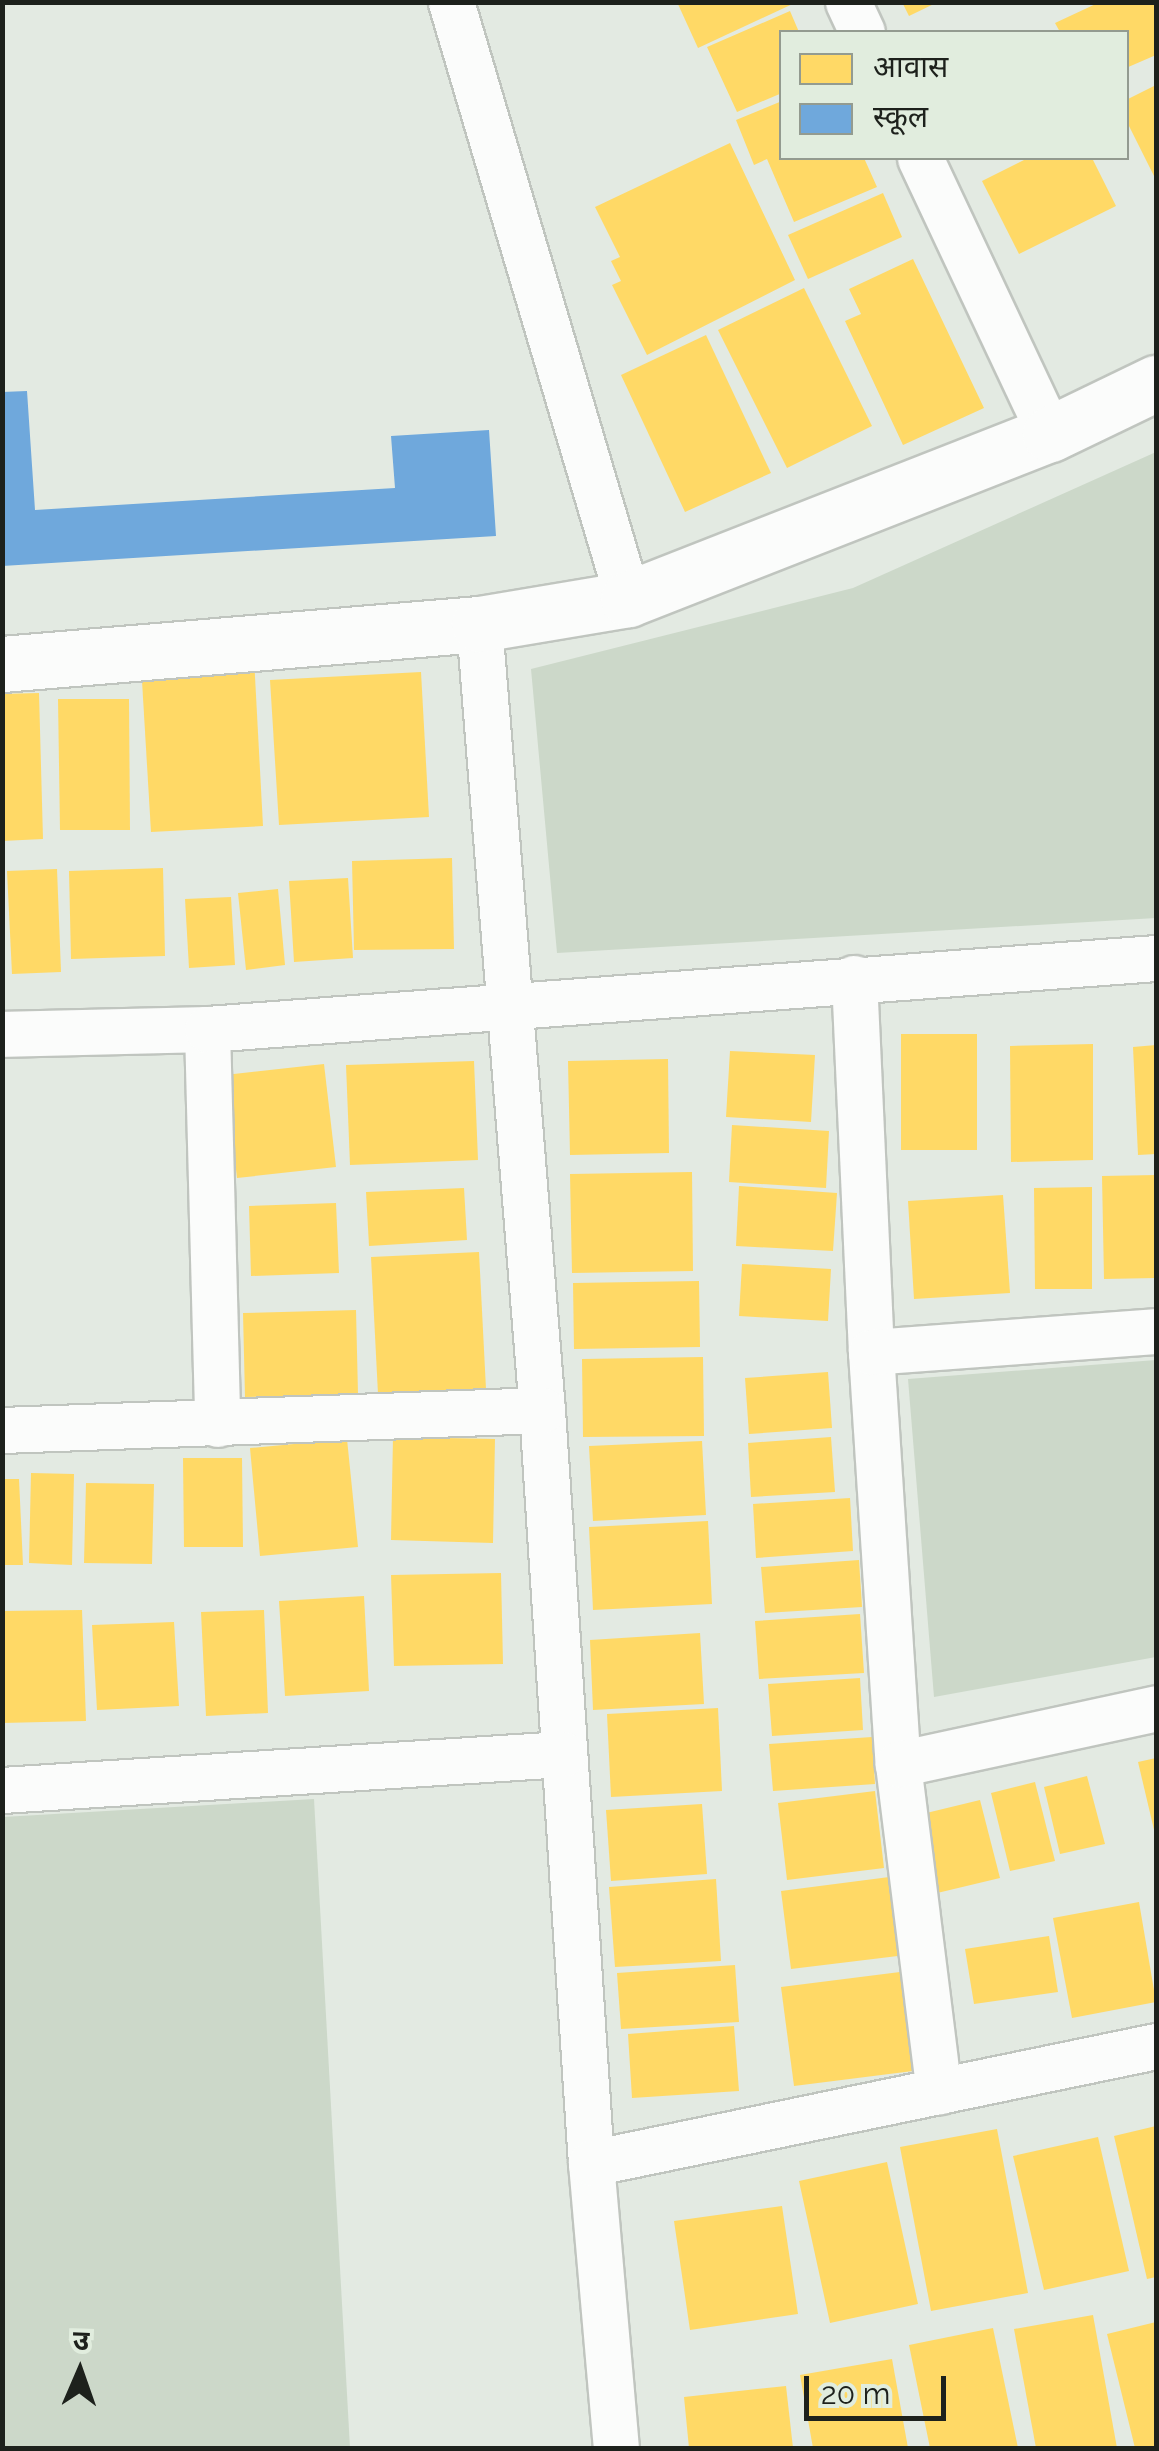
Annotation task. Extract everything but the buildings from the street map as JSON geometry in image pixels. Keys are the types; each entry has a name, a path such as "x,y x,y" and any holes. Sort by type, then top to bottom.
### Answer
{"street":[{"path":"450,2 628,598"},
{"path":"848,2 861,30"},
{"path":"921,160 1050,434"},
{"path":"2,664 480,624 628,598 1050,434 1156,382"},
{"path":"480,624 542,1410 591,2162 616,2448"},
{"path":"2,1034 207,1028 1156,958"},
{"path":"854,978 871,1352 898,1764 939,2090"},
{"path":"207,1028 216,1424"},
{"path":"871,1352 1156,1331"},
{"path":"2,1430 542,1410"},
{"path":"898,1764 1156,1708"},
{"path":"2,1790 563,1754"},
{"path":"591,2162 1156,2046"}],"green space":[{"path":"1156,452 1156,918 557,953 531,669 853,588"},
{"path":"1156,1360 1156,1657 934,1697 908,1379"},
{"path":"314,1799 350,2448 3,2448 3,1817"}]}
